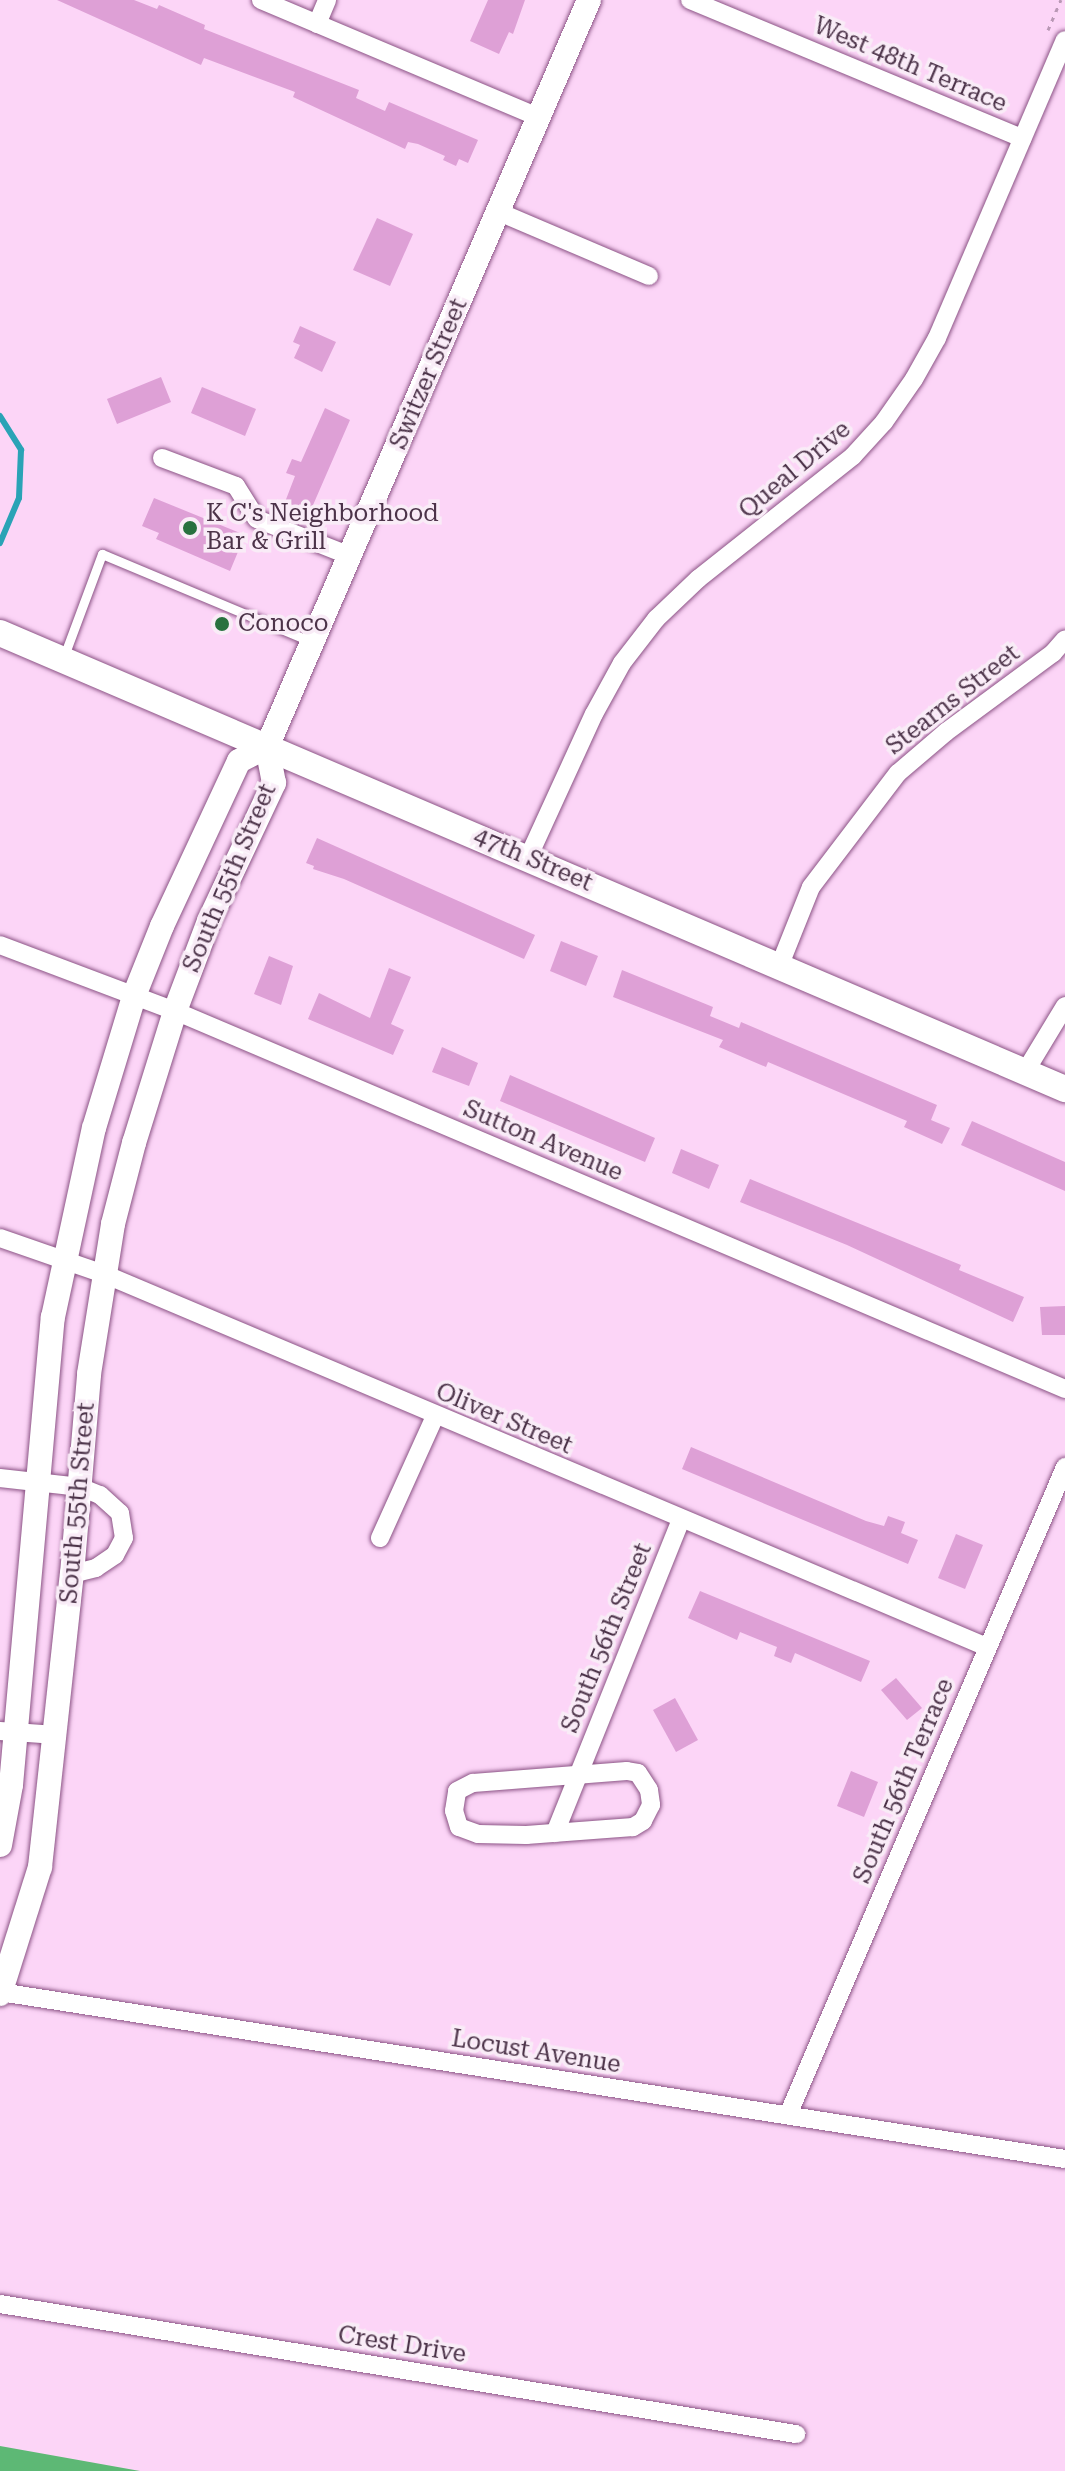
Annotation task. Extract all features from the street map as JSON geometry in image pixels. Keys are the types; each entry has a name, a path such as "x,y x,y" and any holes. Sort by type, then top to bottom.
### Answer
{"main road":[{"name":"47th Street","path":"0,633 1065,1089"}],"street":[{"path":"261,0 541,118"},
{"path":"317,24 327,0"},
{"name":"Switzer Street","path":"267,747 541,118 589,0"},
{"name":"West 48th Terrace","path":"690,0 1022,138"},
{"name":"Queal Drive","path":"528,858 604,694 622,663 656,619 698,579 853,456 914,379 937,338 1065,40"},
{"path":"499,212 649,276"},
{"path":"162,458 236,486 257,519 350,556"},
{"name":"Stearns Street","path":"779,967 811,887 898,773 946,732 1053,653 1065,639"},
{"name":"South 55th Street","path":"0,1845 11,1785 7,1732 53,1317 63,1259 94,1128 134,996 239,761 267,747 274,783 209,921 175,1011 134,1143 104,1274 89,1374 56,1735 40,1867 0,1993"},
{"name":"Sutton Avenue","path":"0,945 175,1011 1065,1389"},
{"path":"1025,1072 1065,1006"},
{"name":"Oliver Street","path":"0,1238 104,1274 987,1647"},
{"path":"380,1538 435,1416"},
{"name":"South 56th Terrace","path":"788,2115 1065,1467"},
{"path":"0,1478 80,1487 100,1495 120,1513 124,1538 115,1555 96,1568 72,1574"},
{"name":"South 56th Street","path":"555,1833 681,1520"},
{"path":"7,1732 56,1735"},
{"path":"638,1773 649,1790 651,1805 643,1821 633,1827 555,1833 478,1834 459,1827 454,1811 457,1791 473,1783 577,1775 638,1773"},
{"name":"Locust Avenue","path":"0,1993 1065,2159"},
{"name":"Crest Drive","path":"0,2304 796,2434"}],"lane":[{"path":"62,659 102,554 313,642"}],"path":[{"path":"1044,41 1061,0"}],"green space":[{"path":"0,2446 140,2471 0,2471"}],"building":[{"path":"57,0 134,0 157,9 159,5 205,25 204,29 359,90 356,98 385,111 389,102 478,140 468,163 459,159 456,166 443,160 445,156 418,144 408,142 405,149 293,97 295,92 204,58 201,65"},
{"path":"488,0 525,0 513,34 509,32 499,54 470,41"},
{"path":"377,218 413,234 390,286 353,270"},
{"path":"300,326 336,342 322,372 294,358 300,345 293,342"},
{"path":"161,377 171,402 117,424 107,399"},
{"path":"202,387 256,409 245,436 191,413"},
{"path":"325,408 350,420 310,512 285,502 295,476 286,473 292,459 301,462"},
{"path":"154,498 245,535 230,571 156,539 159,533 142,526"},
{"path":"317,838 535,935 524,959 344,879 313,869 314,866 306,863"},
{"path":"561,941 598,956 586,986 550,971"},
{"path":"269,956 293,966 281,1005 254,994"},
{"path":"389,968 411,977 391,1024 404,1030 393,1055 308,1019 319,993 370,1018"},
{"path":"622,970 713,1007 710,1016 739,1028 741,1022 937,1105 931,1120 950,1128 942,1144 904,1127 907,1121 768,1062 766,1067 719,1047 723,1040 613,997"},
{"path":"442,1047 478,1063 469,1086 432,1072"},
{"path":"510,1075 655,1138 645,1162 500,1101"},
{"path":"972,1121 1065,1162 1065,1191 961,1145"},
{"path":"681,1149 719,1165 709,1189 672,1173"},
{"path":"750,1179 961,1265 959,1270 1024,1297 1013,1322 847,1245 740,1202"},
{"path":"1065,1306 1065,1335 1042,1335 1040,1307"},
{"path":"691,1447 866,1521 884,1526 888,1516 905,1522 901,1533 918,1540 908,1564 682,1469"},
{"path":"956,1534 983,1545 965,1589 938,1578"},
{"path":"700,1591 870,1661 861,1682 795,1653 791,1663 774,1656 777,1647 740,1632 737,1640 688,1618"},
{"path":"896,1678 922,1708 907,1720 881,1690"},
{"path":"675,1698 698,1740 676,1752 653,1710"},
{"path":"851,1771 878,1782 864,1817 837,1806"}],"waterway":[{"path":"0,416 21,450 19,498 0,543"}],"place":[{"name":"K C's Neighborhood Bar & Grill","path":"190,528"},
{"name":"Conoco","path":"222,624"}]}
